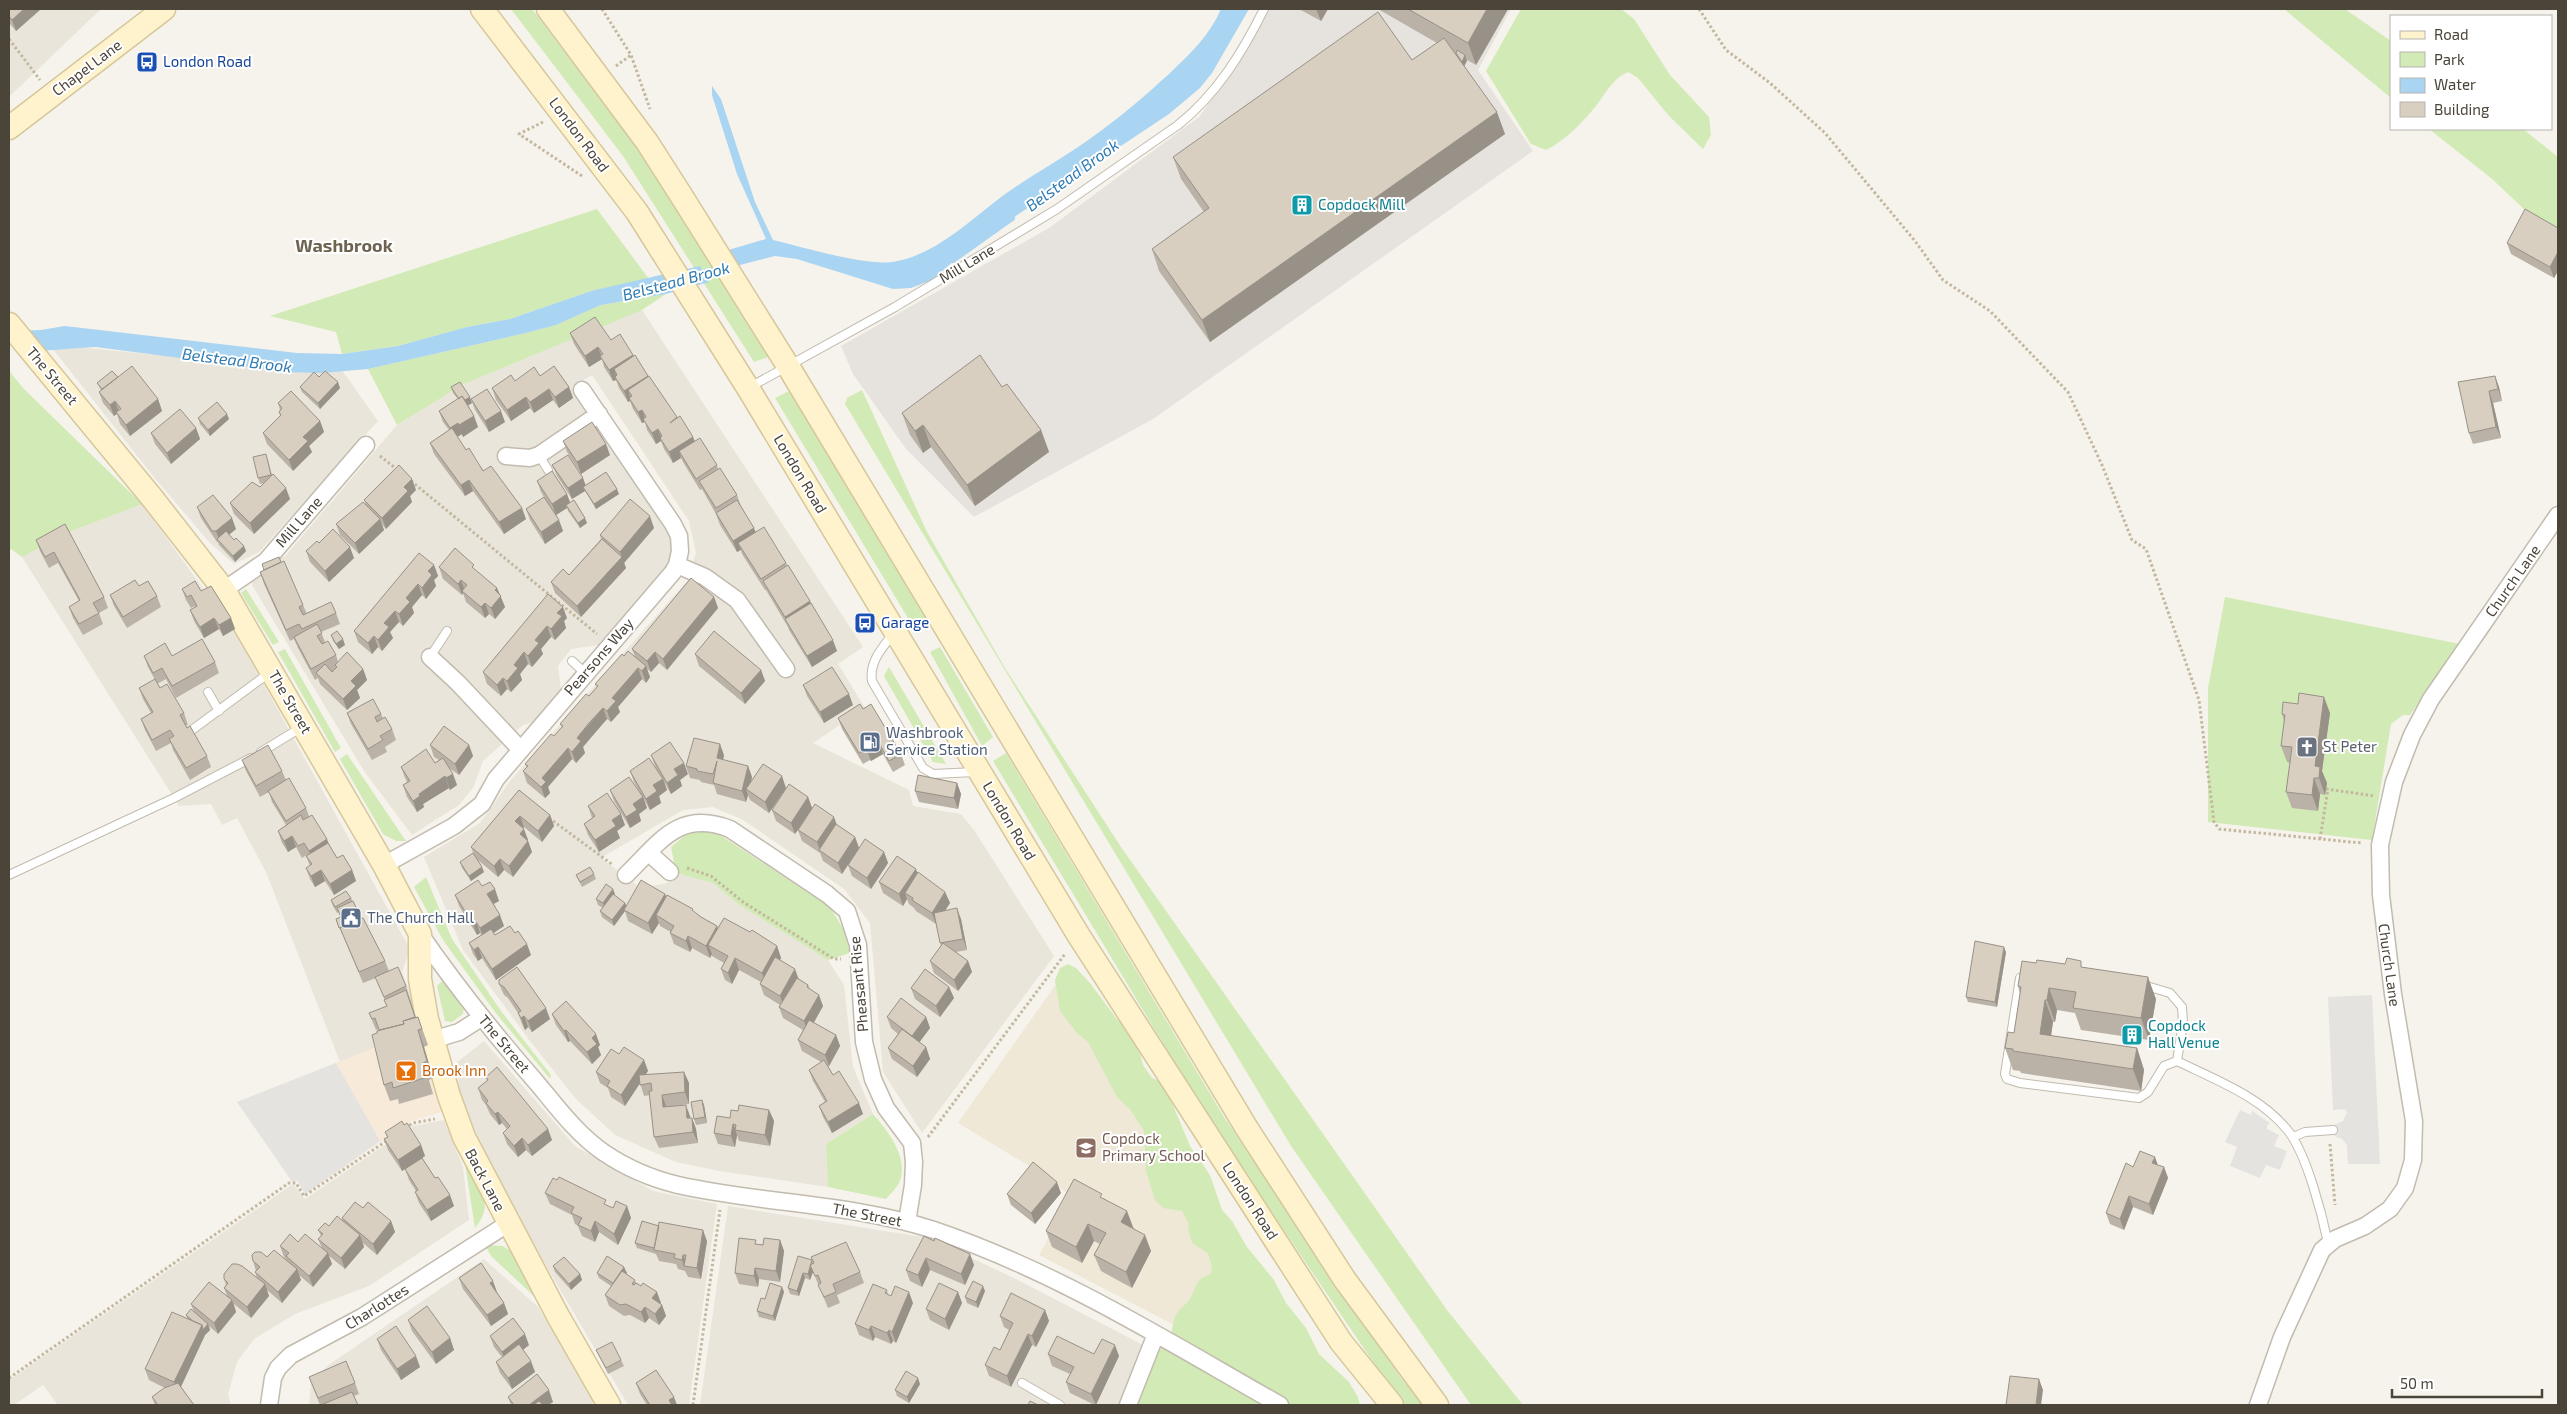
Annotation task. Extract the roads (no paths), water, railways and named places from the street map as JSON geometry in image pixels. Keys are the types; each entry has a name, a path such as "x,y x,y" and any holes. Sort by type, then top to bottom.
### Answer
{"street":[{"name":"Chapel Lane","path":"9,128 164,9"},
{"name":"London Road","path":"482,9 637,212 748,388 1079,936 1341,1342 1392,1405"},
{"path":"548,9 647,142 706,234 788,366 1246,1127 1345,1280 1436,1405"},
{"name":"The Street","path":"9,324 153,499 224,590 384,865 420,934 481,1018 571,1123 603,1152 618,1162 676,1184 869,1214 907,1222 959,1239 1081,1292 1280,1405"},
{"path":"582,390 673,524 680,542 677,565 705,577 737,600 786,669"},
{"path":"506,456 530,458 539,455 599,414"},
{"name":"Mill Lane","path":"224,590 266,561 366,445"},
{"name":"Church Lane","path":"2328,1243 2365,1226 2390,1209 2405,1188 2415,1147 2414,1121 2384,930 2380,845 2390,797 2406,750 2421,717 2558,515"},
{"name":"Pearsons Way","path":"384,865 454,826 482,804 496,779 609,644 668,578 677,565"},
{"path":"430,657 458,683 521,750"},
{"name":"Pheasant Rise","path":"626,875 672,832 686,823 700,821 714,823 730,829 827,894 847,911 854,926 859,958 864,1042 872,1079 886,1108 912,1143 914,1178 907,1222"},
{"path":"649,853 667,869"},
{"name":"Back Lane","path":"420,934 420,979 432,1040 454,1113 471,1154 508,1224 609,1405"},
{"path":"432,1040 459,1032 481,1018"},
{"name":"Charlottes","path":"269,1405 273,1378 278,1368 291,1355 362,1317 508,1224"},
{"path":"2258,1405 2282,1337 2317,1260 2328,1243"},
{"path":"1128,1405 1156,1334"}],"lane":[{"name":"Mill Lane","path":"748,388 894,308 1057,209 1178,125 1194,112 1231,69 1264,9"},
{"path":"539,455 548,470"},
{"path":"430,657 446,631"},
{"path":"895,631 874,664 871,672 872,681 919,760 924,768 933,774 980,772"},
{"path":"572,661 585,673"},
{"path":"192,730 272,670"},
{"path":"208,692 219,710"},
{"path":"9,875 214,778 304,726"},
{"path":"2025,969 2020,975 2005,1074 2007,1079 2020,1083 2139,1098 2148,1092 2164,1066 2177,1061 2231,1086 2263,1114 2277,1119 2293,1138 2308,1173 2328,1243"},
{"path":"2138,984 2170,993 2182,1007 2177,1061"},
{"path":"2293,1138 2305,1132 2331,1131"},
{"path":"1022,1383 1060,1405"}],"water":[{"path":"1221,9 1249,9 1212,73 1200,88 1169,114 972,245 932,280 911,288 893,289 797,259 775,256 717,271 708,256 766,239 737,174 712,95 712,86 721,99 755,202 773,240 851,259 892,262 909,258 942,242 1014,188 1082,145 1111,123 1151,90 1192,51 1205,36"},
{"path":"700,266 709,282 666,294 601,305 556,325 368,369 321,373 286,372 96,347 27,351 10,331 41,330 65,326 297,353 342,354 398,346 467,327 510,319 591,291"}],"waterway":[{"name":"Belstead Brook","path":"953,260 1012,218"},
{"name":"Belstead Brook","path":"697,274 721,268"}],"place":[{"name":"London Road","path":"147,62"},
{"name":"Copdock Mill","path":"1302,205"},
{"name":"Garage","path":"865,623"},
{"name":"Washbrook Service Station","path":"870,742"},
{"name":"St Peter","path":"2307,747"},
{"name":"The Church Hall","path":"351,918"},
{"name":"Copdock Hall Venue","path":"2132,1035"},
{"name":"Brook Inn","path":"406,1071"},
{"name":"Copdock Primary School","path":"1086,1148"}],"district":[{"name":"Washbrook","path":"344,246"}]}
